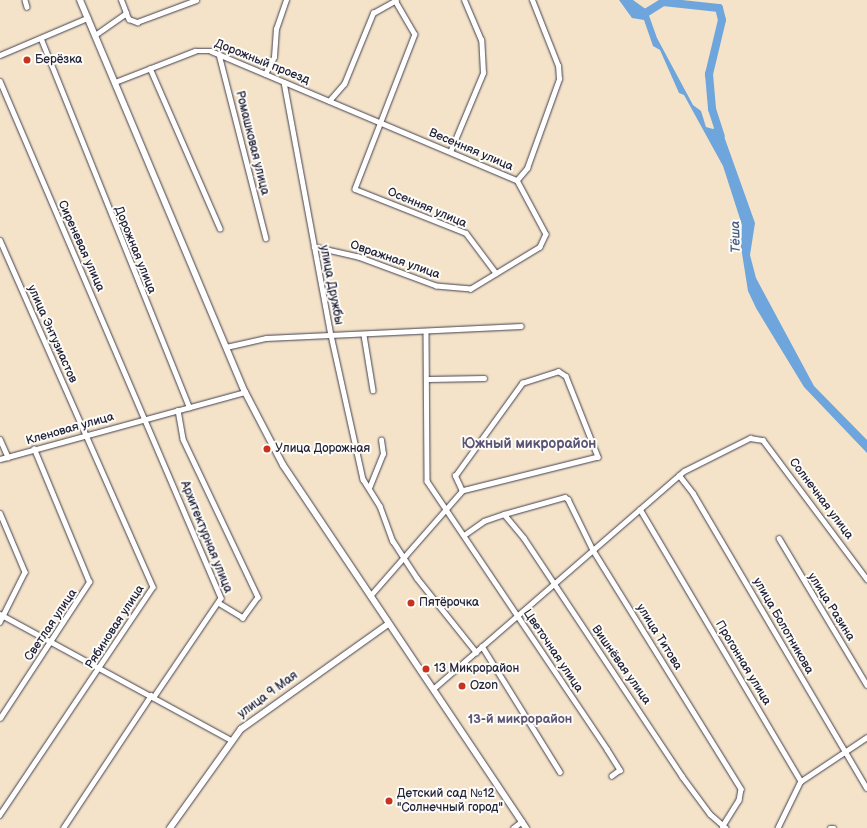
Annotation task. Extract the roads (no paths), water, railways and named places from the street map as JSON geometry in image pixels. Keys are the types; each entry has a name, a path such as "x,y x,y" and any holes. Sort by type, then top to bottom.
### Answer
{"main road":[{"path":"80,0 245,392 283,465 526,828"},
{"name":"улица 9 Мая","path":"170,828 231,740 252,719 388,624"}],"street":[{"path":"25,0 27,7"},
{"path":"121,0 129,19 137,22 196,0"},
{"path":"265,74 274,57 276,29 286,0"},
{"path":"329,100 344,84 374,13 395,0 414,34 381,122"},
{"path":"450,152 483,73 481,40 464,0"},
{"path":"517,180 527,168 559,79 558,66 532,0"},
{"path":"95,35 126,13"},
{"path":"0,55 87,18"},
{"name":"Дорожная улица","path":"40,38 189,407"},
{"name":"Дорожный проезд","path":"115,82 195,51 219,54 381,122"},
{"name":"Ромашковая улица","path":"219,54 266,238"},
{"path":"150,68 220,228"},
{"name":"Сиреневая улица","path":"0,81 146,417"},
{"name":"улица Дружбы","path":"284,82 331,335 363,479 404,558 476,652"},
{"name":"Весенняя улица","path":"381,122 517,180 546,234"},
{"name":"Осенняя улица","path":"381,122 356,189 466,233 496,273"},
{"name":"Овражная улица","path":"314,247 336,251 436,286 471,289 540,247 546,234"},
{"name":"улица Энтузиастов","path":"0,240 88,434"},
{"path":"226,347 266,338 364,335 521,326"},
{"name":"Цветочная улица","path":"426,332 429,379 427,481 620,770 612,776"},
{"path":"364,335 373,390"},
{"path":"370,596 446,508 462,492 598,457 566,376 558,371 522,383 454,476 462,492"},
{"path":"429,379 484,378"},
{"name":"Кленовая улица","path":"0,459 146,417 245,392"},
{"path":"178,410 183,440 258,597 243,618 220,604"},
{"name":"Архитектурная улица","path":"63,828 153,696 220,604 221,598 146,417"},
{"name":"Рябиновая улица","path":"0,815 102,668 153,587 88,434"},
{"name":"Солнечная улица","path":"679,475 703,458 755,437 763,440 867,579"},
{"path":"0,439 8,457"},
{"path":"369,488 384,454 381,440"},
{"name":"Светлая улица","path":"0,718 85,592 89,576 34,449"},
{"path":"433,689 679,475"},
{"name":"улица Болотникова","path":"679,475 694,493 844,752 867,788"},
{"name":"улица Титова","path":"504,514 565,497 593,550 741,789 739,800 725,827"},
{"name":"Прогонная улица","path":"640,509 801,780"},
{"path":"0,512 25,572 2,615 0,622"},
{"path":"464,535 484,521 504,514"},
{"name":"Вишнёвая улица","path":"504,514 554,585 682,776 725,827"},
{"name":"улица Разина","path":"779,538 867,685"},
{"path":"2,615 102,668 231,740"},
{"path":"482,646 560,772"},
{"path":"778,828 801,780 867,737"},
{"path":"512,828 522,822"}],"water":[{"path":"619,0 633,0 647,10 657,38 693,105 701,111 706,127 713,129 720,125 755,223 750,255 756,278 814,386 867,440 867,453 804,387 756,308 748,291 741,247 742,225 723,166 684,95 679,93 660,50 653,46 644,20 632,18"}],"waterway":[{"path":"644,14 663,2 719,8 722,20 709,74 712,109 721,136"}],"place":[{"name":"Берёзка","path":"27,60"},
{"name":"Улица Дорожная","path":"267,449"},
{"name":"Пятёрочка","path":"411,603"},
{"name":"13 Микрорайон","path":"426,669"},
{"name":"Ozon","path":"462,686"},
{"name":"Детский сад №12 \"Солнечный город\"","path":"389,801"}],"district":[{"name":"Южный микрорайон","path":"529,444"},
{"name":"13-й микрорайон","path":"520,719"}],"water label":[{"name":"Тёша","path":"736,237"}]}
